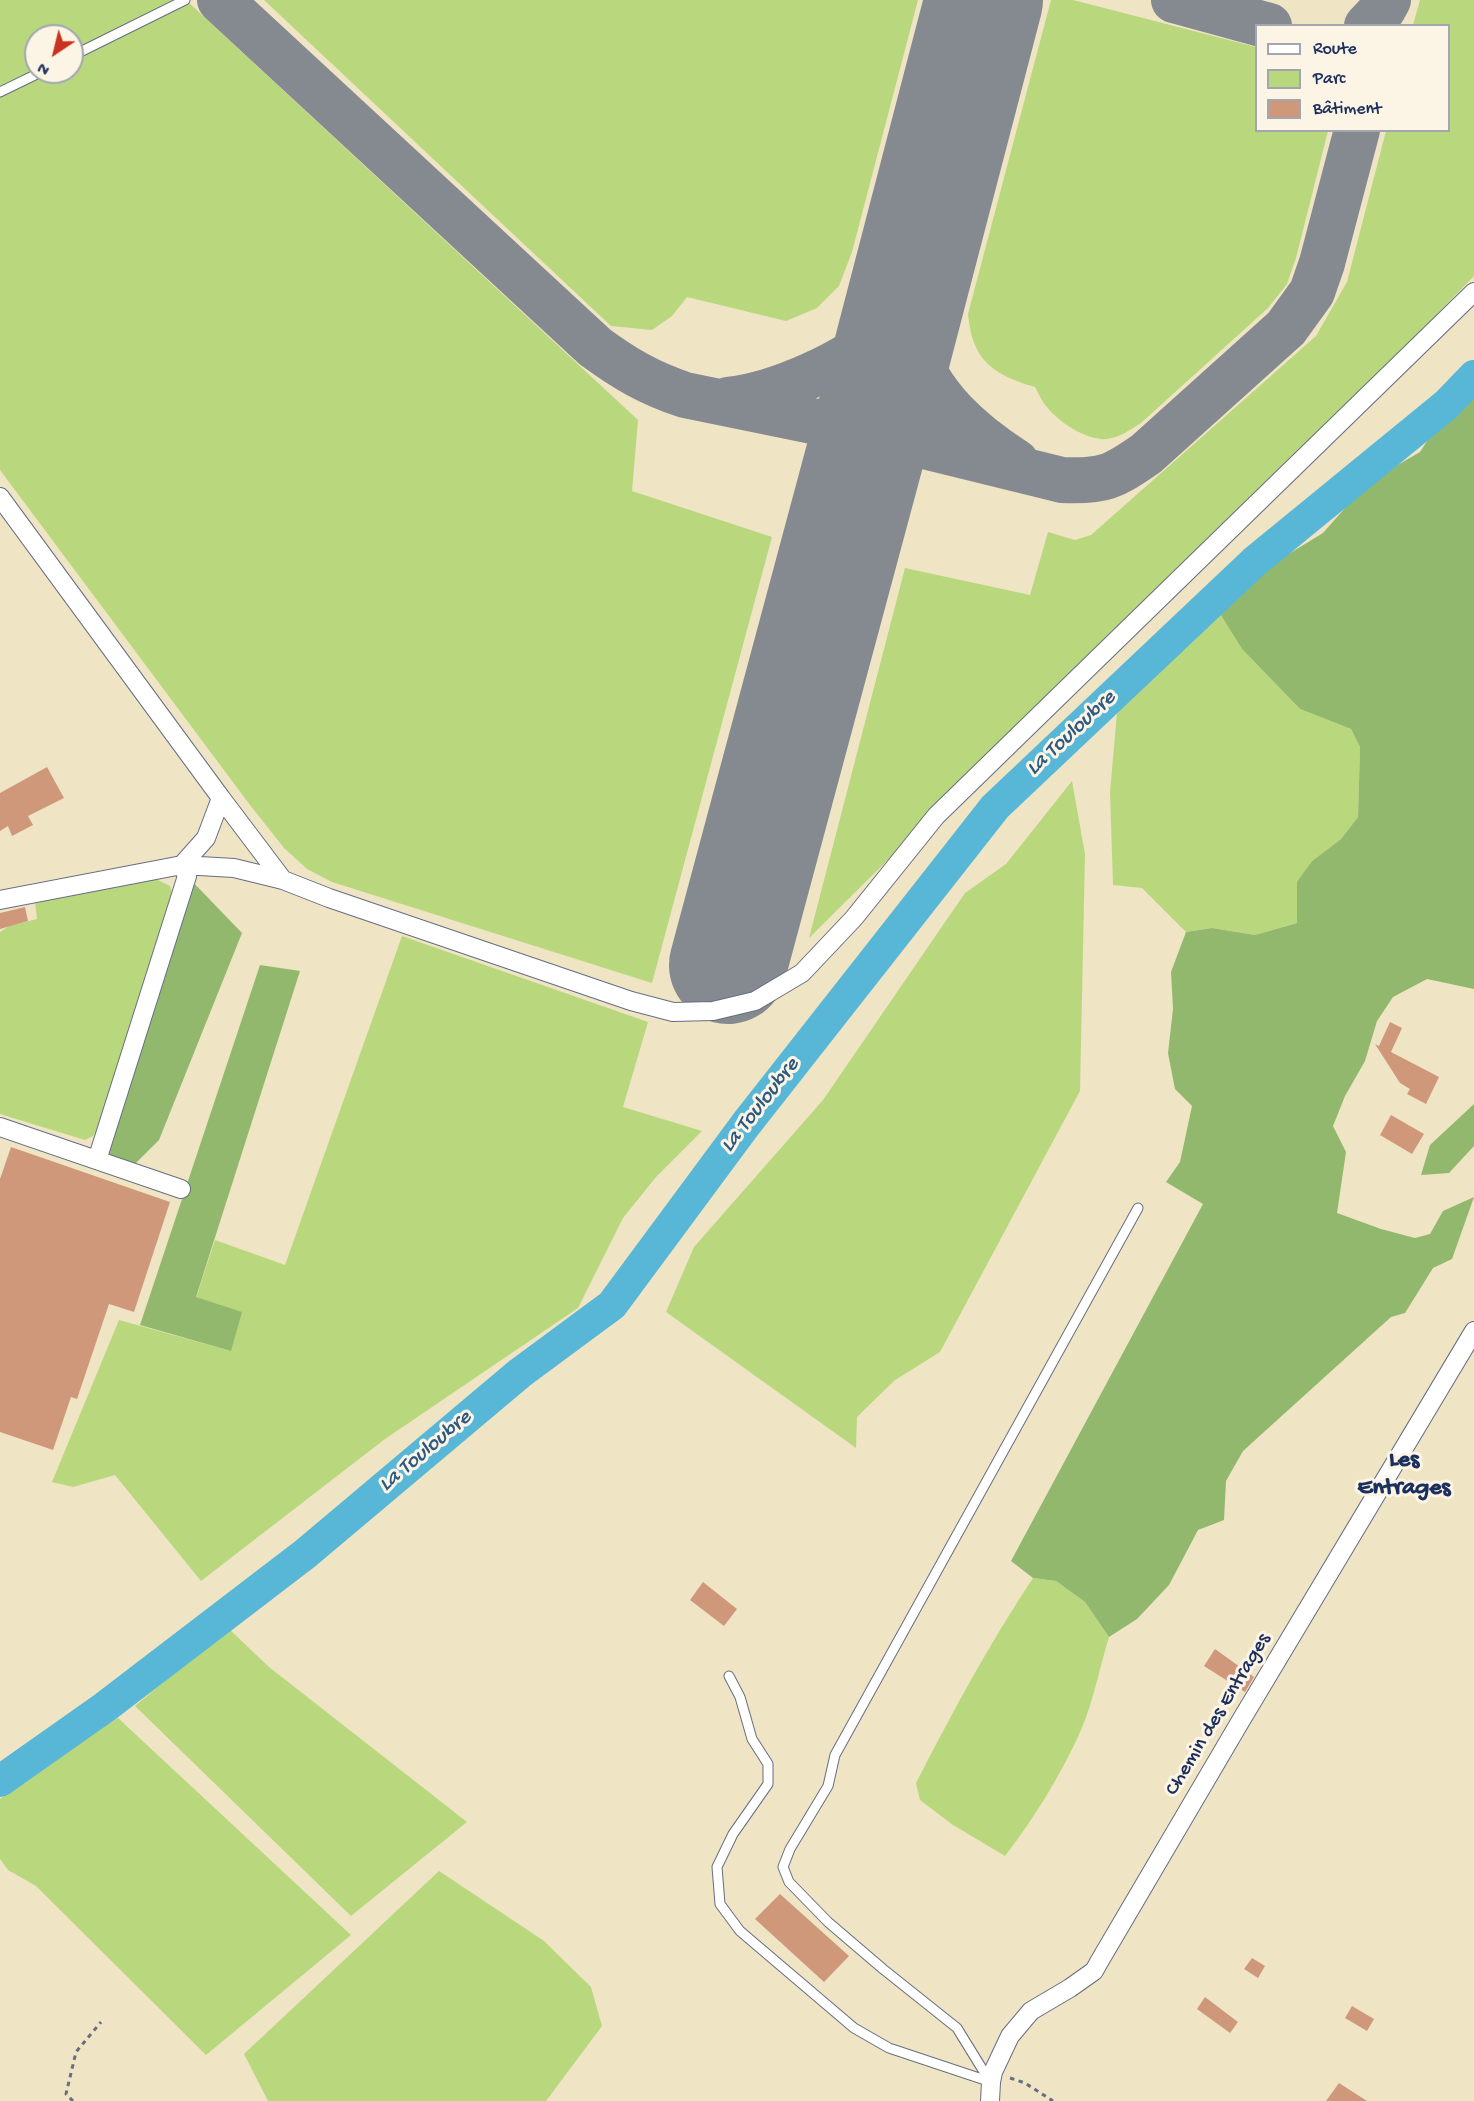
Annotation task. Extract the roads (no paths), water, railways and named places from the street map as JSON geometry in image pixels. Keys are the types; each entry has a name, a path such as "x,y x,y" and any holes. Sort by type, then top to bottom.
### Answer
{"street":[{"path":"0,900 182,865 234,868 283,880 329,898 631,1001 673,1012 712,1011 755,1001 802,973 854,918 936,816 1474,292"},
{"path":"0,497 283,880"},
{"path":"182,865 206,838 221,798"},
{"path":"97,1160 187,876 182,865"},
{"path":"0,1127 181,1189"},
{"name":"Chemin des Entrages","path":"990,2101 992,2077 1010,2036 1031,2011 1094,1971 1474,1331"}],"lane":[{"path":"84,50 185,0"},
{"path":"0,92 24,80"},
{"path":"992,2077 957,2028 828,1922 789,1882 783,1867 790,1849 828,1785 835,1755 1138,1208"},
{"path":"729,1676 740,1697 752,1739 768,1764 768,1784 733,1834 717,1867 720,1904 740,1931 854,2028 889,2048 992,2077"}],"waterway":[{"name":"La Touloubre","path":"0,1781 105,1707 305,1554 520,1373 612,1305 746,1124 995,807 1254,562 1446,405 1474,376"}],"district":[{"name":"Les Entrages","path":"1404,1475"}]}
